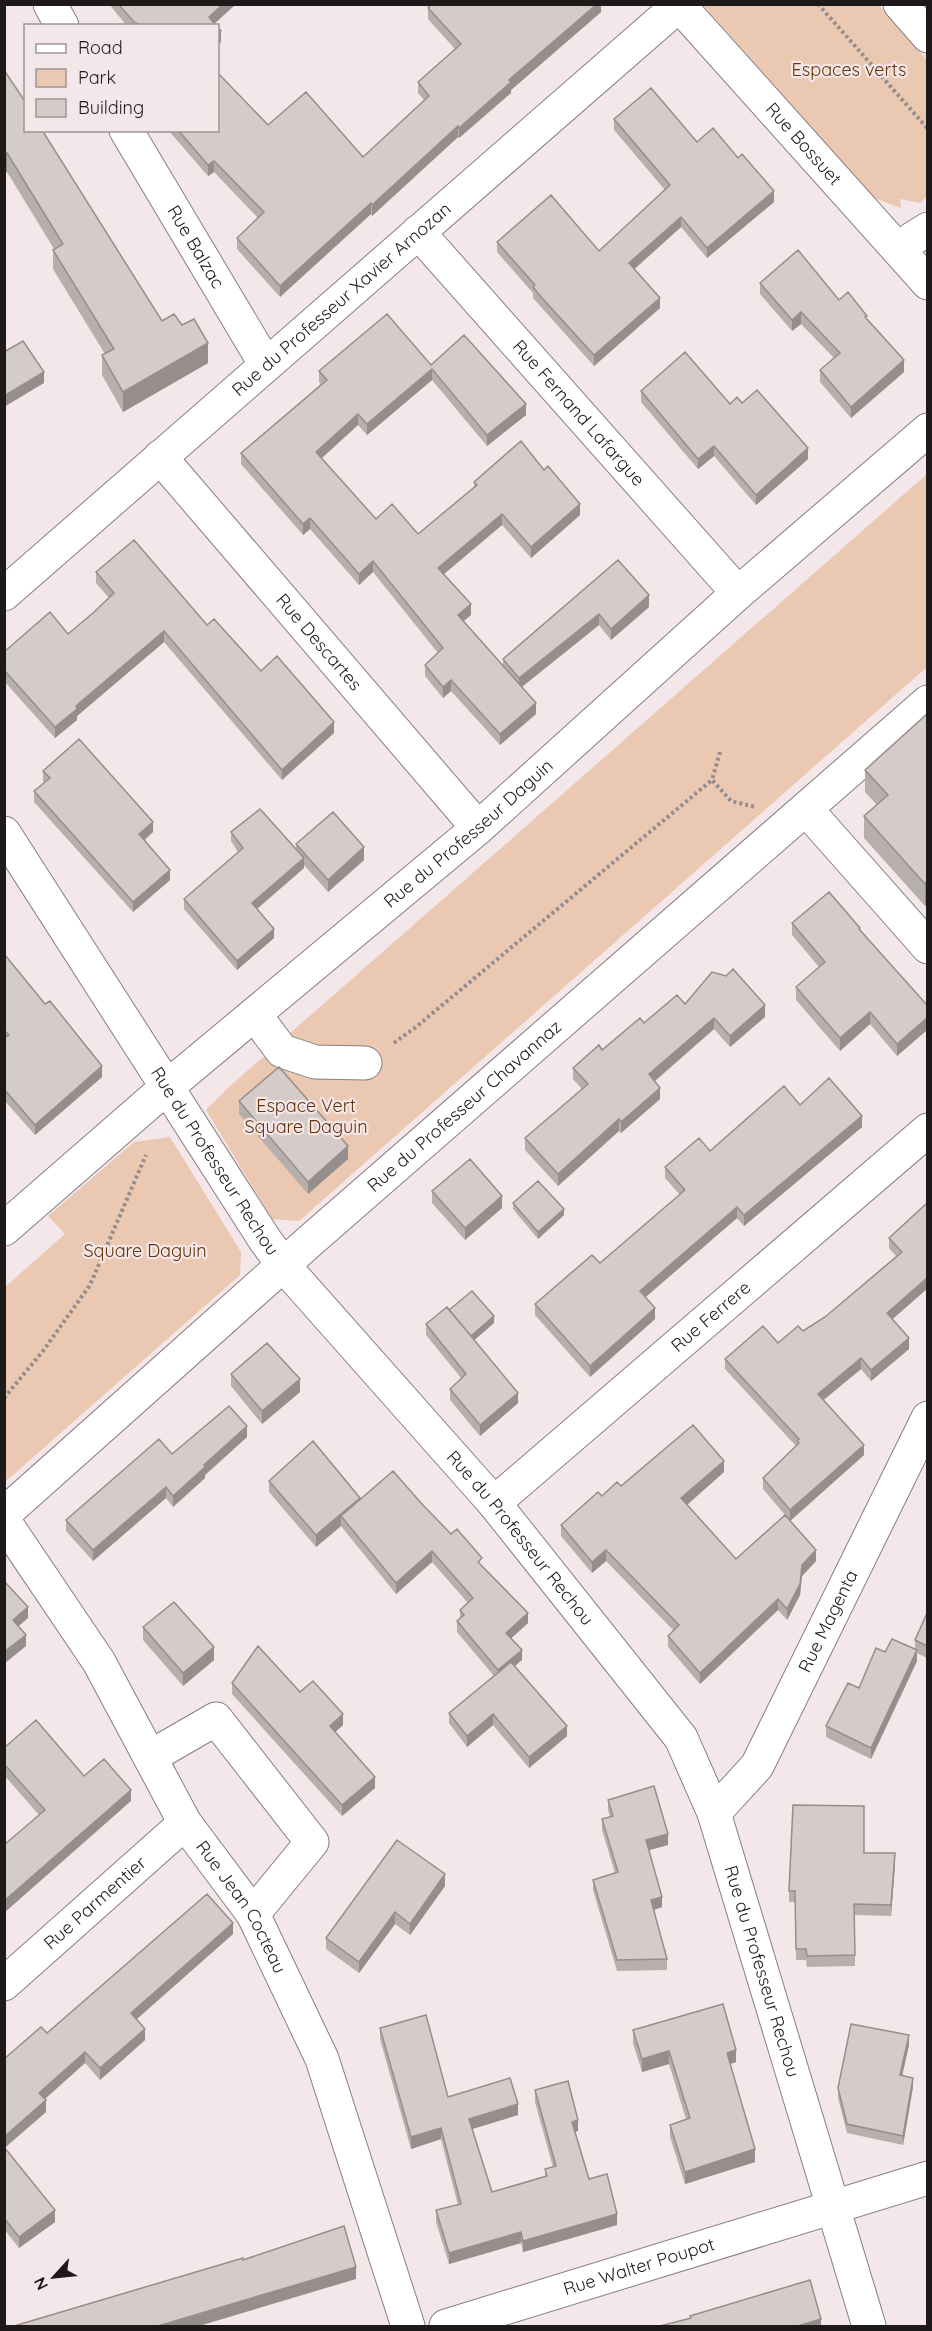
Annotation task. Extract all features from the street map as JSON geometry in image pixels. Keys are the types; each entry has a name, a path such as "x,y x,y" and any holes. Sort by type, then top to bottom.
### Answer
{"street":[{"path":"50,4 61,24"},
{"path":"900,4 927,36"},
{"name":"Rue du Professeur Xavier Arnozan","path":"4,594 679,5"},
{"name":"Rue Bossuet","path":"679,5 927,283"},
{"name":"Rue Balzac","path":"127,132 266,365"},
{"path":"900,251 927,229"},
{"name":"Rue Fernand Lafargue","path":"418,232 738,593"},
{"name":"Rue du Professeur Daguin","path":"4,1229 167,1087 478,828 738,593 927,430"},
{"name":"Rue Descartes","path":"160,457 478,828"},
{"name":"Rue du Professeur Chavannaz","path":"4,1514 283,1264 927,702"},
{"path":"796,817 927,947"},
{"name":"Rue du Professeur Rechou","path":"4,833 283,1264 494,1503 681,1738 714,1813 869,2326"},
{"path":"255,1015 282,1051 315,1062 365,1063"},
{"name":"Rue Ferrere","path":"494,1503 927,1130"},
{"name":"Rue Magenta","path":"714,1813 757,1766 927,1418"},
{"name":"Rue Jean Cocteau","path":"4,1521 99,1662 185,1823 253,1914 322,2059 408,2326"},
{"path":"150,1757 216,1719 312,1842 253,1914"},
{"name":"Rue Parmentier","path":"4,1984 185,1823"},
{"name":"Rue Walter Poupot","path":"446,2326 833,2209 927,2178"}],"path":[{"path":"818,4 927,129"},
{"path":"365,1063 416,1028 712,780 720,752"},
{"path":"712,780 731,801 796,817"},
{"path":"4,1398 43,1351 90,1285 147,1153"}],"green space":[{"name":"Espaces verts","path":"703,5 879,5 927,60 927,196 920,203 900,199 901,208 874,198"},
{"name":"Espace Vert Square Daguin","path":"927,474 927,667 299,1221 272,1219 206,1110 230,1086"},
{"name":"Square Daguin","path":"170,1137 241,1252 240,1275 5,1482 5,1287 65,1234 48,1216 134,1142"}],"building":[{"path":"118,4 223,4 209,17 214,24 136,24"},
{"path":"431,4 597,4 280,286 237,238 264,212 214,161 208,165 180,132 219,132 219,74 268,125 306,92 363,157 429,96 418,82 461,44 428,8"},
{"path":"4,70 24,100 24,132 43,132 162,321 174,314 182,325 194,319 208,343 123,392 102,355 114,349 53,250 63,244 7,153 4,154"},
{"path":"651,88 697,142 713,128 738,158 742,154 774,191 707,248 681,217 629,263 660,298 594,355 542,298 533,287 535,285 497,242 551,195 599,251 670,185 614,119"},
{"path":"798,250 839,300 848,292 867,316 865,317 904,360 851,407 820,370 840,353 801,312 792,320 760,283"},
{"path":"387,314 431,365 464,335 526,404 487,435 432,369 367,424 358,414 316,452 376,519 392,504 418,534 477,485 474,482 521,441 544,470 548,466 580,504 531,547 502,514 438,568 471,604 458,615 536,703 500,734 451,680 443,687 425,665 443,648 373,561 359,574 310,518 303,524 241,453 327,380 319,371"},
{"path":"23,341 44,372 4,396 4,352"},
{"path":"685,352 730,404 737,397 742,403 757,390 808,448 756,495 714,446 698,459 641,391"},
{"path":"134,540 207,625 214,619 261,671 277,656 334,722 282,770 164,631 76,706 77,709 55,727 4,670 4,652 50,612 68,634 114,593 96,572"},
{"path":"618,560 649,595 611,629 599,614 519,678 503,659"},
{"path":"927,714 927,881 925,884 864,816 888,795 865,770"},
{"path":"79,739 153,822 139,834 170,870 133,902 34,791 50,778 43,771"},
{"path":"260,809 304,858 252,903 274,929 237,961 184,899 243,848 231,832"},
{"path":"333,812 364,847 328,880 296,844"},
{"path":"829,892 927,1005 927,1018 897,1044 870,1012 840,1038 796,987 825,962 792,923"},
{"path":"4,955 45,1004 50,1001 102,1066 35,1125 4,1089 4,1038 9,1035 4,1030"},
{"path":"733,969 765,1005 730,1036 714,1018 649,1074 660,1088 621,1122 619,1119 558,1174 525,1138 588,1084 573,1068 599,1045 602,1050 640,1018 644,1023 677,995 685,1004 712,972 726,976"},
{"path":"279,1067 348,1146 308,1182 239,1101"},
{"path":"829,1078 862,1116 744,1215 737,1207 640,1291 655,1308 590,1366 535,1304 592,1255 600,1263 685,1190 665,1167 699,1138 710,1151 784,1086 800,1105"},
{"path":"470,1159 502,1196 465,1228 432,1191"},
{"path":"538,1181 564,1209 538,1232 513,1203"},
{"path":"926,1204 927,1278 887,1313 909,1338 871,1370 861,1358 818,1394 864,1445 790,1510 763,1478 799,1443 797,1441 799,1439 725,1359 763,1326 778,1343 798,1326 803,1331 825,1317 902,1252 889,1238"},
{"path":"472,1291 494,1316 471,1336 449,1310"},
{"path":"447,1307 518,1393 480,1425 450,1389 466,1374 426,1324"},
{"path":"267,1343 300,1379 262,1411 231,1374"},
{"path":"229,1406 247,1426 173,1496 166,1487 93,1550 66,1520 159,1439 172,1454"},
{"path":"693,1425 724,1461 681,1498 736,1559 785,1515 816,1550 802,1565 800,1584 787,1609 778,1599 700,1673 668,1636 679,1625 606,1550 592,1562 561,1525 598,1492 602,1496 617,1482 621,1486"},
{"path":"313,1441 360,1498 316,1535 269,1481"},
{"path":"393,1471 451,1534 457,1529 482,1558 478,1562 528,1613 506,1633 522,1650 498,1670 457,1621 464,1615 460,1610 473,1598 432,1551 396,1583 341,1516"},
{"path":"4,1581 28,1607 13,1620 26,1635 4,1652"},
{"path":"174,1602 214,1647 183,1673 143,1627"},
{"path":"927,1613 927,1646 915,1640"},
{"path":"892,1639 917,1650 871,1748 826,1726 848,1683 859,1688 876,1648 885,1652"},
{"path":"258,1646 300,1692 313,1681 343,1714 330,1726 375,1777 342,1805 232,1683"},
{"path":"511,1662 567,1726 529,1757 493,1714 467,1736 449,1713"},
{"path":"36,1720 84,1776 104,1759 131,1790 4,1901 4,1845 45,1810 4,1764 4,1748"},
{"path":"654,1786 668,1834 646,1840 662,1897 651,1900 667,1959 617,1960 593,1880 618,1872 602,1819 613,1816 608,1800"},
{"path":"793,1805 864,1806 864,1853 895,1853 891,1905 854,1904 855,1955 807,1956 806,1949 796,1949 795,1891 789,1891"},
{"path":"397,1840 445,1874 410,1924 395,1912 359,1962 326,1938"},
{"path":"207,1894 233,1923 131,2013 145,2029 100,2068 85,2052 39,2093 46,2100 4,2137 4,2059 41,2027 47,2033"},
{"path":"723,2004 736,2050 727,2053 755,2149 685,2172 670,2125 690,2118 669,2051 642,2059 633,2030"},
{"path":"426,2015 448,2097 510,2078 518,2104 469,2119 492,2192 547,2176 545,2169 556,2166 535,2090 568,2081 578,2120 572,2122 589,2179 607,2174 617,2214 523,2241 521,2232 449,2253 436,2210 461,2204 441,2128 411,2137 380,2028"},
{"path":"851,2024 909,2035 900,2075 913,2078 903,2136 847,2124 838,2088"},
{"path":"4,2147 55,2210 19,2237 4,2218"},
{"path":"344,2226 356,2267 158,2326 14,2326 243,2258 243,2260"},
{"path":"810,2280 821,2319 798,2326 660,2326 691,2318 690,2316"}]}
